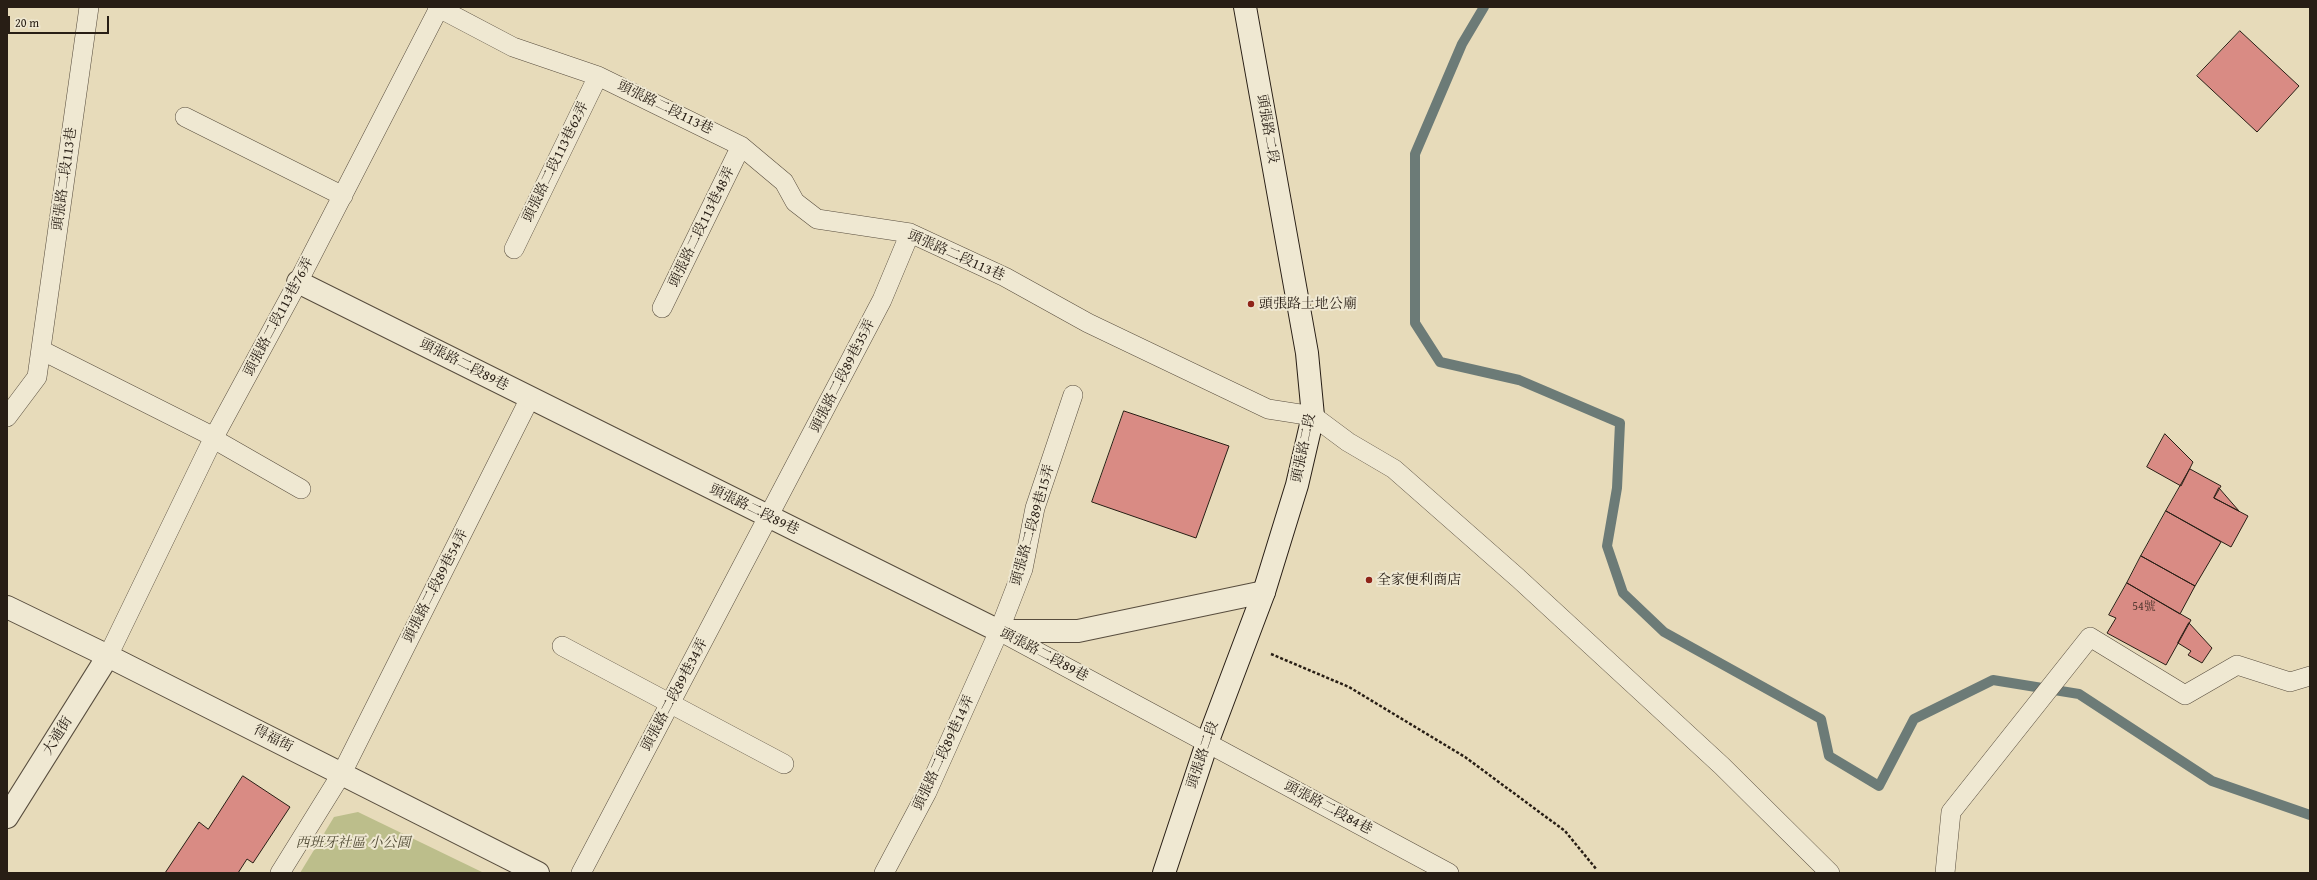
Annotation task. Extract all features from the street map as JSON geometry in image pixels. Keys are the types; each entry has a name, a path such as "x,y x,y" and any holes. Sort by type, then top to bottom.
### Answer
{"street":[{"name":"頭張路二段","path":"1164,873 1243,642 1264,592 1297,485 1313,416 1307,353 1245,7"},
{"name":"頭張路二段89巷","path":"298,282 999,631"},
{"path":"999,631 1078,632 1264,592"},
{"name":"得福街","path":"7,607 342,773 538,873"},
{"name":"大通街","path":"7,817 108,656"}],"lane":[{"name":"頭張路二段113巷","path":"7,417 37,376 89,7"},
{"name":"頭張路二段113巷","path":"438,8 514,47 598,76 741,146 784,182 795,202 818,219 910,233 1005,277 1088,323 1268,409 1313,416"},
{"name":"頭張路二段113巷76弄","path":"108,656 214,437 343,196 438,8"},
{"name":"頭張路二段113巷62弄","path":"514,249 598,76"},
{"path":"185,117 343,196"},
{"name":"頭張路二段113巷48弄","path":"662,308 741,146"},
{"name":"頭張路二段89巷35弄","path":"769,517 882,300 910,233"},
{"path":"41,350 214,437 219,442 301,489"},
{"name":"頭張路二段89巷15弄","path":"999,631 1023,569 1035,508 1073,394"},
{"name":"頭張路二段89巷54弄","path":"280,873 342,773 530,398"},
{"path":"1313,416 1348,442 1394,469 1518,578 1722,766 1830,873"},
{"name":"頭張路二段89巷34弄","path":"581,873 769,517"},
{"name":"頭張路二段89巷","path":"999,631 1207,744"},
{"name":"頭張路二段89巷14弄","path":"884,873 927,792 999,631"},
{"path":"1945,873 1951,812 2090,637 2185,695 2237,665 2290,682 2310,676"},
{"path":"562,646 784,764"},
{"name":"頭張路二段84巷","path":"1207,744 1449,873"}],"path":[{"path":"1243,642 1349,687 1465,757 1565,831 1597,870"}],"green space":[{"name":"西班牙社區 小公園","path":"358,812 484,873 300,873 334,817"}],"building":[{"path":"2240,31 2299,86 2257,132 2197,76"},
{"path":"1124,411 1229,446 1196,538 1092,502"},
{"path":"2165,434 2193,462 2181,486 2147,467"},
{"path":"2190,469 2221,486 2214,498 2248,516 2231,547 2166,511"},
{"path":"2219,488 2239,511 2214,498"},
{"path":"2166,511 2221,542 2195,586 2141,556"},
{"path":"2141,556 2195,586 2180,614 2127,583"},
{"path":"2127,583 2191,620 2166,665 2107,633 2116,618 2109,615"},
{"path":"2189,623 2212,648 2202,663 2188,655 2191,651 2178,643"},
{"path":"243,776 290,807 253,863 247,859 238,873 165,873 199,822 208,829"}],"waterway":[{"path":"1484,7 1462,44 1415,154 1415,323 1440,362 1519,380 1620,423 1617,488 1607,546 1623,593 1664,632 1821,719 1829,756 1879,786 1914,719 1993,680 2079,694 2212,781 2310,815"}],"place":[{"name":"頭張路土地公廟","path":"1251,304"},
{"name":"全家便利商店","path":"1369,580"}]}
